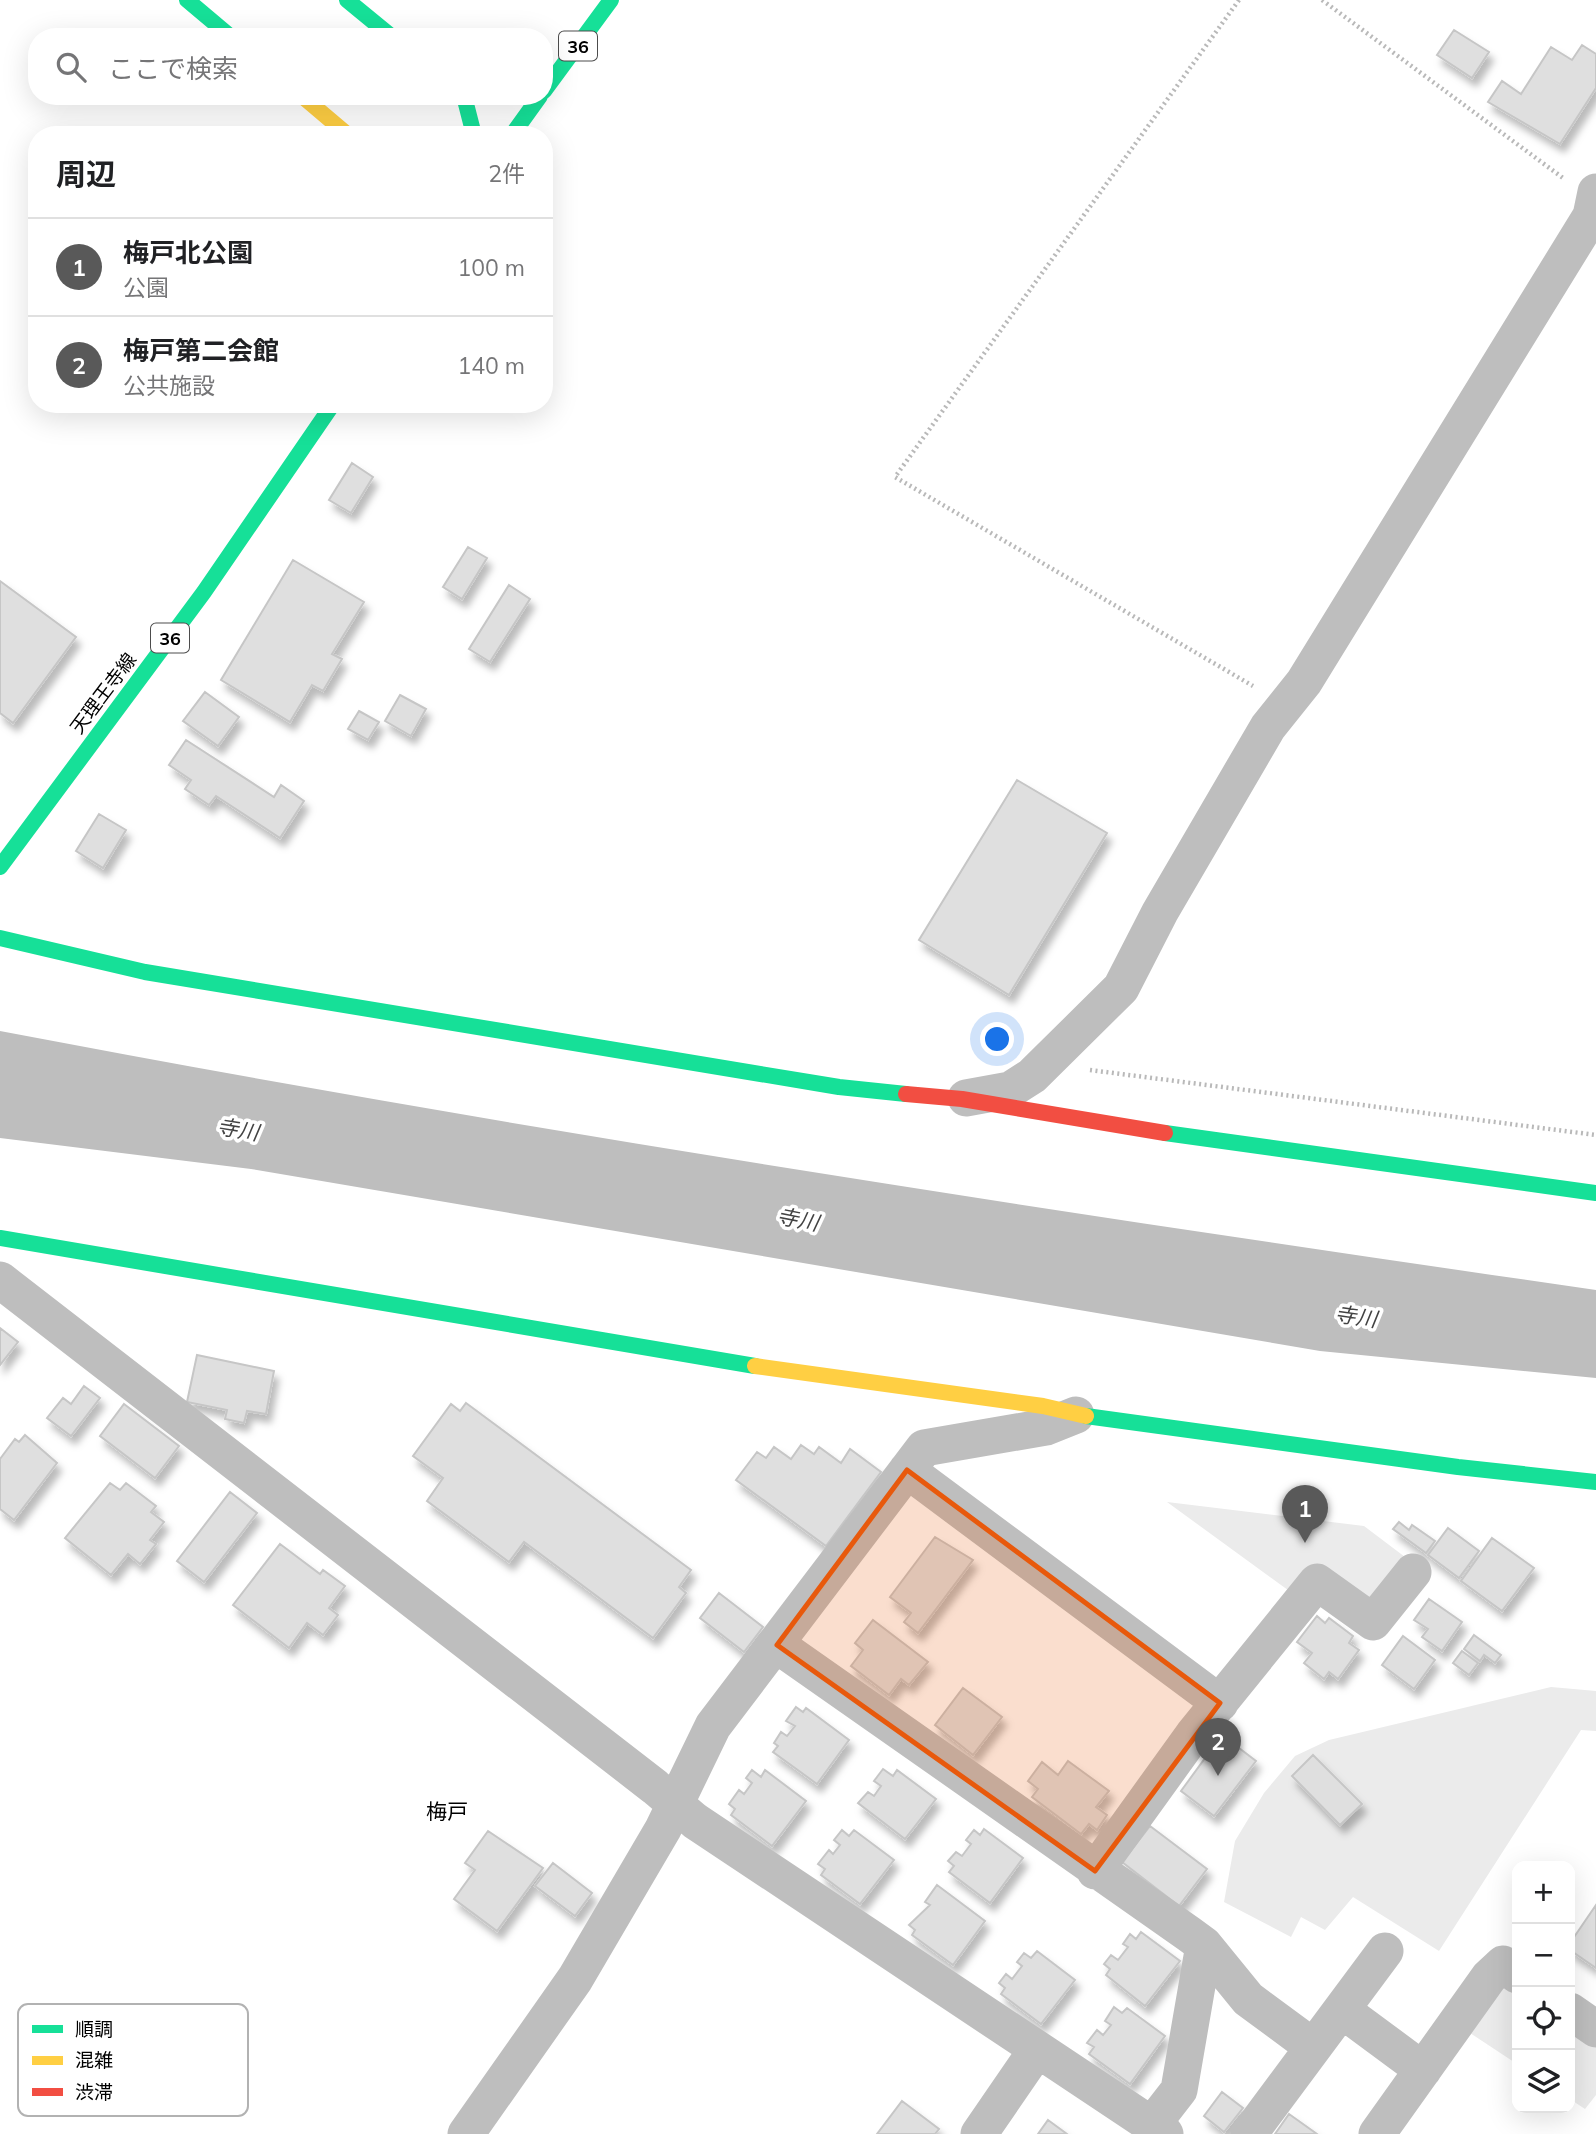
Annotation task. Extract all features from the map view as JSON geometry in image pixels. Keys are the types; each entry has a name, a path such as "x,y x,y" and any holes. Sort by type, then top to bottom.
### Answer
{"street":[{"path":"187,0 220,28"},
{"path":"347,0 381,28"},
{"name":"36","path":"553,79 611,0"},
{"path":"313,105 337,126"},
{"path":"466,105 472,126"},
{"path":"518,126 534,105"},
{"path":"962,1099 1010,1090 1044,1064 1121,988 1160,912 1268,727 1304,682 1591,216 1595,198"},
{"name":"天理王寺線","path":"0,867 204,592 327,413"},
{"path":"0,938 172,977 839,1087 962,1099 1233,1144 1596,1193"},
{"path":"0,1238 677,1355 1043,1406 1076,1415 1458,1467 1596,1482"},
{"path":"0,1280 695,1821 1158,2130 1179,2090 1204,1945"},
{"path":"466,2134 575,1979 675,1804 713,1726 924,1448 1046,1427 1076,1415"},
{"path":"908,1469 1220,1703"},
{"path":"1095,1871 1220,1703 1317,1582 1373,1622 1413,1572"},
{"path":"776,1645 1204,1945 1248,1999 1313,2047"},
{"path":"1249,2134 1385,1951"},
{"path":"1377,2134 1489,1977 1503,1964 1512,1971"},
{"path":"1342,2010 1423,2070"},
{"path":"1575,2014 1596,2029"},
{"path":"979,2134 1036,2051"}],"path":[{"path":"1239,0 895,477 1285,705"},
{"path":"1322,0 1595,198"},
{"path":"1044,1064 1537,1125 1596,1135"}],"highlighted area":[{"path":"907,1470 1220,1703 1095,1871 777,1645"}],"shaded area":[{"path":"1167,1502 1364,1526 1409,1560 1379,1596 1360,1600 1292,1593"},
{"path":"1551,1687 1596,1691 1596,1731 1581,1730 1439,1951 1353,1897 1325,1930 1301,1917 1291,1937 1224,1902 1235,1841 1264,1793 1295,1756 1329,1740"},
{"path":"1512,1985 1512,2061 1467,2031 1496,1989"},
{"path":"1575,2026 1596,2041 1596,2095 1585,2109 1575,2102"}],"water":[{"name":"寺川","path":"0,1031 398,1103 796,1170 1596,1290 1596,1378 1320,1351 251,1169 0,1138"}],"building":[{"path":"1454,30 1489,52 1472,78 1437,55"},
{"path":"1582,45 1596,54 1596,88 1560,144 1488,102 1502,81 1521,94 1551,47 1572,60"},
{"path":"352,463 373,477 351,513 329,500"},
{"path":"468,547 487,558 462,599 443,587"},
{"path":"293,560 364,602 332,654 342,659 323,691 312,685 290,722 221,680"},
{"path":"0,581 76,637 13,723 0,713"},
{"path":"509,585 530,599 490,662 469,649"},
{"path":"205,692 239,717 218,746 183,721"},
{"path":"400,695 426,709 411,736 385,721"},
{"path":"359,711 379,722 368,740 348,729"},
{"path":"186,740 274,797 281,785 304,801 280,838 216,796 209,805 185,789 191,780 169,765"},
{"path":"1017,780 1107,833 1009,995 919,940"},
{"path":"99,814 126,830 103,868 76,851"},
{"path":"0,1328 18,1342 0,1365"},
{"path":"197,1355 274,1371 266,1414 247,1411 244,1423 225,1419 227,1410 187,1402"},
{"path":"84,1386 100,1398 71,1436 47,1418 63,1398 71,1404"},
{"path":"466,1403 691,1570 679,1587 686,1593 653,1638 524,1542 509,1562 427,1501 443,1478 413,1456 451,1404 460,1411"},
{"path":"124,1404 179,1446 155,1478 100,1436"},
{"path":"25,1435 57,1463 14,1520 0,1509 0,1459 15,1439 19,1442"},
{"path":"801,1445 814,1454 819,1447 841,1463 850,1449 881,1472 826,1546 736,1480 757,1452 766,1458 774,1447 791,1459"},
{"path":"110,1483 120,1490 126,1483 156,1506 151,1512 164,1522 150,1540 156,1544 140,1564 128,1554 111,1575 65,1538"},
{"path":"230,1492 257,1513 204,1582 177,1561"},
{"path":"1399,1522 1409,1530 1412,1525 1435,1541 1426,1553 1393,1529"},
{"path":"1448,1528 1479,1551 1459,1578 1428,1555"},
{"path":"935,1537 973,1560 918,1633 904,1622 911,1613 890,1597"},
{"path":"1492,1538 1534,1568 1502,1611 1461,1581"},
{"path":"280,1544 320,1574 323,1570 345,1586 329,1608 338,1615 323,1635 307,1623 289,1648 233,1605"},
{"path":"719,1593 763,1627 744,1652 700,1618"},
{"path":"1429,1599 1462,1622 1442,1651 1422,1637 1428,1629 1414,1620"},
{"path":"1317,1616 1325,1623 1329,1618 1353,1636 1349,1643 1359,1650 1338,1679 1329,1672 1324,1679 1304,1663 1312,1653 1297,1642"},
{"path":"873,1620 928,1662 909,1685 901,1679 889,1695 851,1666 863,1650 855,1643"},
{"path":"1474,1635 1501,1655 1495,1663 1484,1655 1480,1661 1464,1649"},
{"path":"1403,1636 1435,1660 1414,1689 1382,1665"},
{"path":"1462,1651 1478,1663 1469,1675 1453,1663"},
{"path":"963,1688 1002,1717 973,1755 935,1725"},
{"path":"796,1707 803,1712 806,1708 849,1740 817,1784 773,1752 778,1746 774,1743 781,1732 787,1736 795,1726 786,1721"},
{"path":"1222,1735 1256,1761 1214,1816 1181,1791"},
{"path":"1313,1755 1362,1804 1340,1825 1292,1776"},
{"path":"1068,1761 1109,1791 1096,1807 1107,1815 1097,1830 1089,1824 1081,1834 1032,1797 1038,1789 1028,1781 1042,1762 1058,1775"},
{"path":"883,1769 893,1776 897,1770 936,1799 905,1839 858,1803 868,1792 874,1796 881,1786 874,1781"},
{"path":"752,1770 761,1777 765,1770 806,1801 772,1846 731,1815 735,1809 729,1804 739,1790 744,1794 752,1783 746,1778"},
{"path":"1150,1826 1207,1869 1179,1906 1122,1862"},
{"path":"984,1829 1023,1858 990,1903 949,1872 954,1866 948,1861 956,1852 962,1856 971,1844 966,1840 974,1830 980,1835"},
{"path":"842,1830 849,1836 854,1830 894,1860 860,1904 821,1875 825,1869 818,1864 829,1850 833,1854 840,1845 834,1840"},
{"path":"488,1831 543,1868 497,1931 454,1899 475,1870 465,1863"},
{"path":"553,1863 592,1893 575,1916 535,1886"},
{"path":"937,1885 985,1921 953,1965 912,1935 915,1930 909,1925 930,1905 925,1902"},
{"path":"1596,1905 1596,1968 1575,1953 1575,1936"},
{"path":"1141,1932 1180,1961 1145,2006 1106,1975 1110,1969 1104,1964 1111,1955 1118,1960 1128,1947 1123,1944 1130,1934 1136,1939"},
{"path":"1037,1951 1075,1980 1041,2024 1001,1994 1005,1988 999,1983 1006,1974 1012,1979 1022,1966 1017,1962 1024,1953 1031,1958"},
{"path":"1114,2007 1122,2013 1127,2008 1165,2036 1130,2084 1089,2054 1094,2047 1087,2043 1097,2030 1103,2035 1111,2025 1105,2021"},
{"path":"1222,2092 1243,2108 1224,2132 1204,2116"},
{"path":"902,2101 939,2129 935,2134 877,2134"},
{"path":"1289,2114 1317,2134 1275,2134"},
{"path":"1048,2120 1067,2134 1038,2134"}],"traffic: fast":[{"path":"187,0 220,28"},
{"path":"347,0 381,28"},
{"path":"553,79 611,0"},
{"path":"466,105 472,126"},
{"path":"518,126 534,105"},
{"path":"0,867 204,592 327,413"},
{"path":"0,938 145,972 839,1087 906,1094"},
{"path":"1165,1133 1596,1193"},
{"path":"0,1238 755,1366"},
{"path":"1086,1416 1458,1467 1596,1482"}],"traffic: slow":[{"path":"313,105 337,126"},
{"path":"755,1366 1043,1406 1086,1416"}],"traffic: jam":[{"path":"906,1094 962,1099 1165,1133"}],"place":[{"name":"梅戸北公園","path":"1305,1543"},
{"name":"梅戸第二会館","path":"1218,1776"}],"district":[{"name":"梅戸","path":"447,1811"}]}
